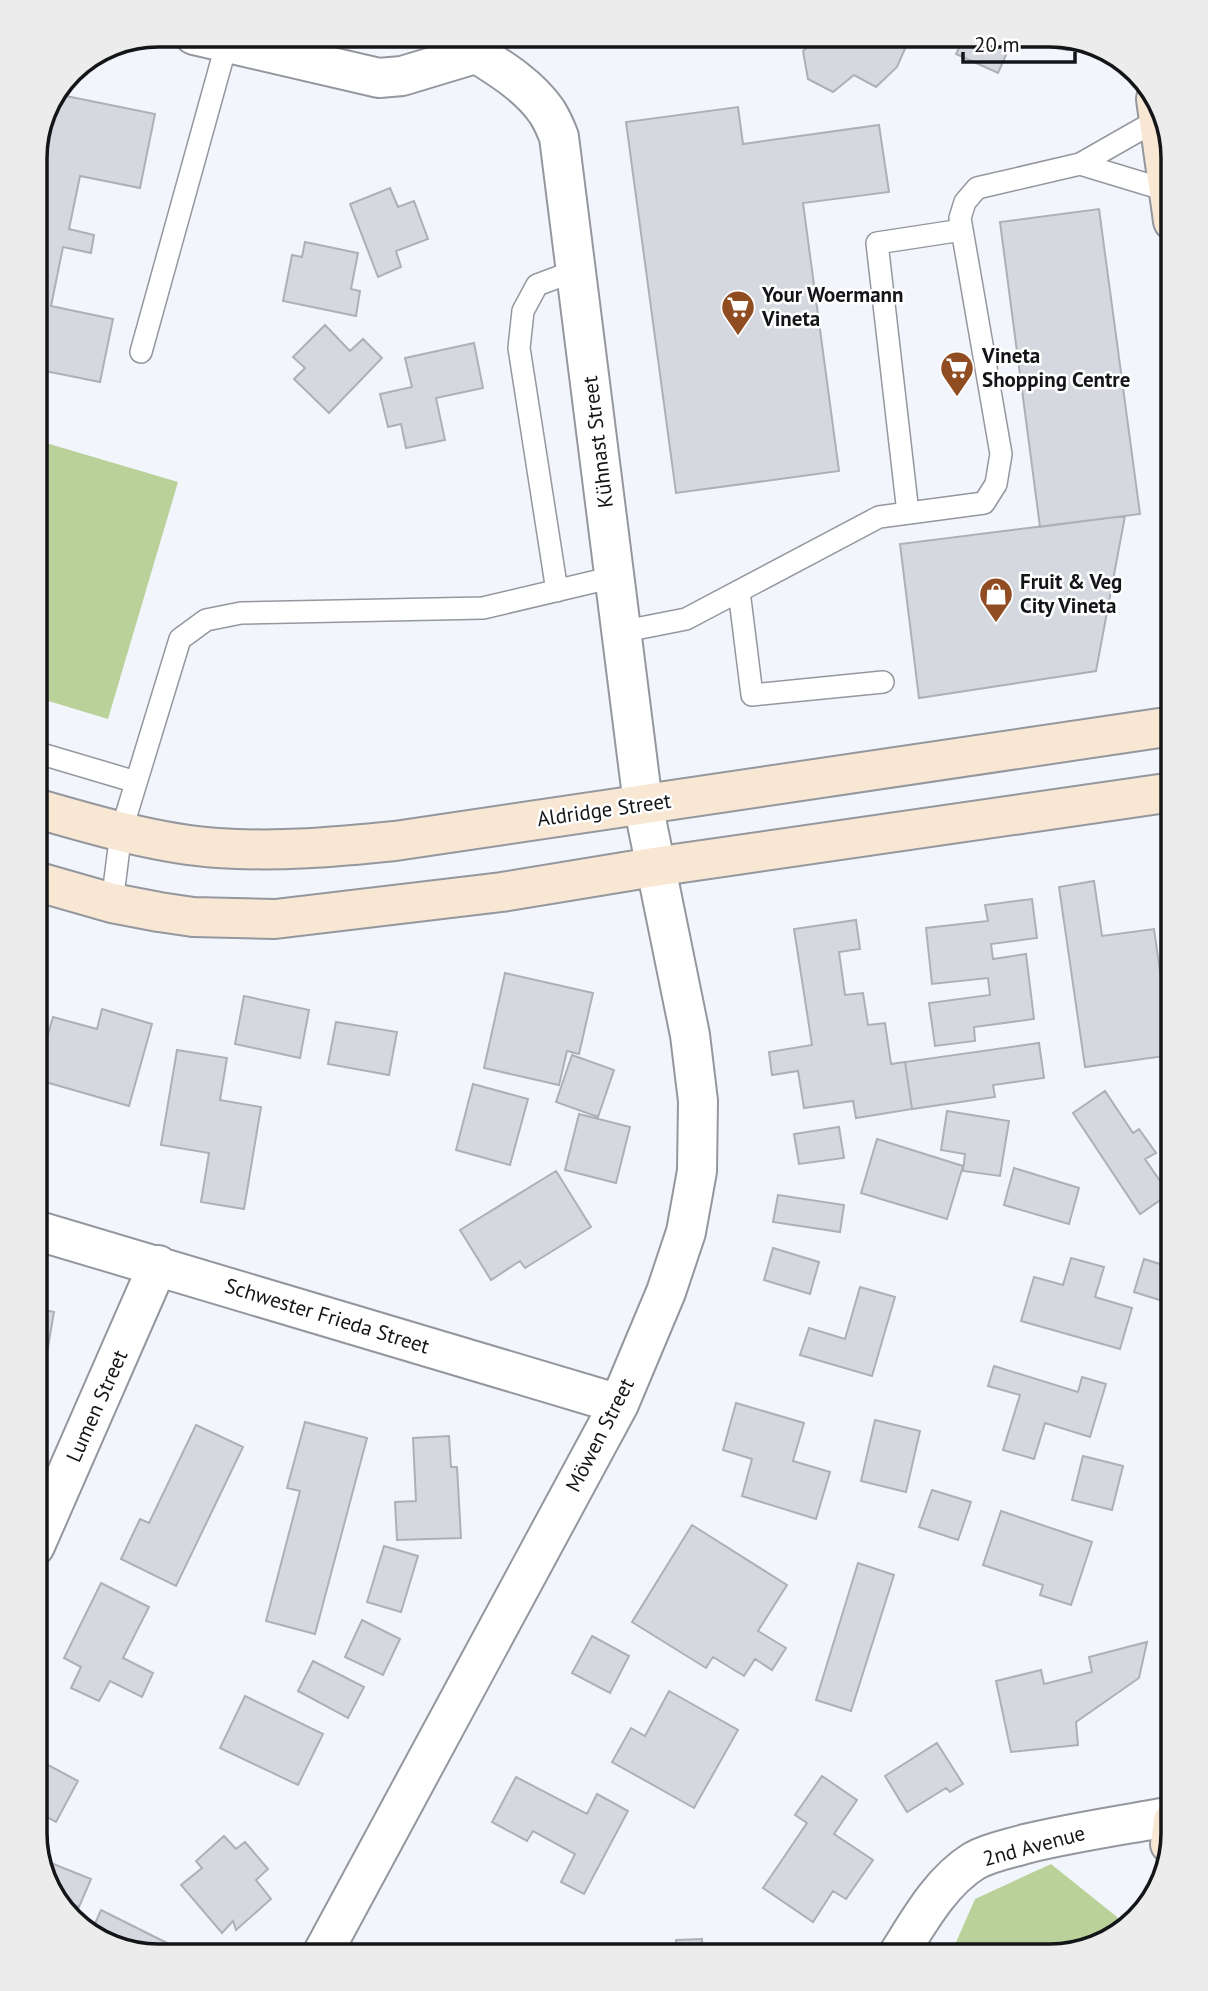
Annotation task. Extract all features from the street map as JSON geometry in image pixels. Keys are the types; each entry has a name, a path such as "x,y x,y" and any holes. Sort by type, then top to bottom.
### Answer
{"street":[{"name":"Kühnast Street","path":"245,47 379,78 412,74 459,47"},
{"name":"Kühnast Street","path":"465,47 513,78 533,96 548,113 559,137 620,632 654,867"},
{"name":"Aldridge Street","path":"47,811 121,832 216,848 317,849 395,841 1161,728"},
{"path":"47,885 112,904 193,917 275,919 502,892 654,867 1161,794"},
{"name":"Möwen Street","path":"327,1944 619,1404 666,1292 685,1232 697,1171 698,1101 690,1035 654,867"},
{"name":"Schwester Frieda Street","path":"47,1233 619,1404"},
{"name":"Lumen Street","path":"47,1519 158,1265"},
{"name":"2nd Avenue","path":"905,1944 938,1895 958,1873 974,1861 992,1853 1055,1836 1161,1821"}],"lane":[{"path":"141,352 209,47"},
{"path":"620,632 687,619 880,517 984,503 996,484 1001,454 960,218 965,202 977,188 1080,164 1152,116"},
{"path":"1080,164 1161,197"},
{"path":"908,513 877,243 962,230"},
{"path":"557,591 519,348 523,312 537,285 577,270"},
{"path":"112,904 121,832 180,639 206,620 241,613 483,608 614,577"},
{"path":"739,591 752,695 883,682"},
{"path":"47,756 136,782"}],"green space":[{"path":"47,443 178,482 108,719 47,701"},
{"path":"1051,1864 1119,1919 1099,1932 1064,1943 955,1944 975,1899"}],"building":[{"path":"807,47 906,47 897,67 876,87 854,75 833,92 808,79 803,51"},
{"path":"960,47 1010,47 998,73 956,54"},
{"path":"67,96 155,114 140,188 80,176 69,229 94,235 91,253 63,247 51,306 113,319 100,382 47,371 47,151 56,116"},
{"name":"Your Woermann Vineta","path":"738,107 743,144 879,125 889,192 803,203 839,471 676,493 626,122"},
{"path":"390,188 398,207 414,201 428,239 396,251 401,267 378,277 350,204"},
{"path":"1099,209 1140,514 1040,527 1000,222"},
{"path":"305,242 358,253 351,289 360,291 356,316 283,301 292,255 302,257"},
{"path":"325,325 350,351 363,339 382,358 329,413 294,379 305,368 293,357"},
{"path":"474,343 483,388 436,398 445,440 406,448 401,424 388,427 380,394 412,387 405,358"},
{"path":"1125,516 1096,671 919,698 900,544"},
{"path":"1094,881 1102,936 1154,929 1161,978 1161,1057 1085,1067 1059,887"},
{"path":"1032,899 1037,938 991,944 993,959 1026,954 1034,1019 974,1027 975,1041 935,1046 929,1003 990,995 988,978 932,984 926,928 988,921 985,905"},
{"path":"856,920 860,949 839,952 845,995 863,993 868,1025 885,1023 891,1064 905,1062 912,1109 856,1118 853,1101 804,1108 798,1071 772,1075 769,1052 812,1045 794,929"},
{"path":"505,973 593,993 579,1054 567,1051 559,1085 484,1068"},
{"path":"244,996 309,1010 300,1058 235,1044"},
{"path":"102,1009 152,1024 129,1106 47,1082 47,1038 53,1017 97,1029"},
{"path":"336,1022 397,1032 389,1075 328,1064"},
{"path":"1039,1043 1044,1078 993,1085 995,1097 912,1109 905,1062"},
{"path":"177,1050 227,1058 220,1100 261,1107 244,1209 201,1202 209,1153 161,1145"},
{"path":"572,1055 614,1070 598,1117 556,1102"},
{"path":"473,1084 528,1099 510,1165 456,1150"},
{"path":"1105,1091 1133,1133 1139,1129 1156,1153 1145,1159 1161,1182 1161,1200 1140,1214 1073,1113"},
{"path":"947,1111 1009,1121 1000,1176 963,1171 965,1154 941,1150"},
{"path":"579,1114 630,1127 616,1183 565,1170"},
{"path":"839,1127 844,1158 799,1164 794,1134"},
{"path":"877,1139 963,1166 947,1219 861,1193"},
{"path":"1014,1168 1079,1188 1069,1224 1004,1205"},
{"path":"556,1171 591,1227 525,1268 520,1261 491,1280 460,1230"},
{"path":"778,1195 844,1205 840,1232 773,1222"},
{"path":"773,1248 819,1262 810,1294 764,1280"},
{"path":"1071,1258 1104,1267 1095,1297 1132,1308 1120,1349 1021,1321 1034,1277 1063,1285"},
{"path":"1144,1259 1161,1264 1161,1300 1134,1292"},
{"path":"860,1287 895,1297 872,1376 800,1355 809,1328 845,1339"},
{"path":"47,1311 54,1312 47,1353"},
{"path":"994,1366 1078,1392 1082,1377 1106,1384 1090,1437 1045,1423 1034,1459 1003,1450 1020,1395 988,1386"},
{"path":"736,1403 804,1423 793,1461 830,1472 816,1519 742,1496 752,1459 723,1450"},
{"path":"875,1420 920,1431 906,1492 861,1481"},
{"path":"305,1422 367,1438 315,1634 266,1621 300,1491 287,1488"},
{"path":"196,1425 243,1447 176,1586 121,1559 140,1519 149,1523"},
{"path":"449,1436 451,1467 457,1467 461,1538 397,1540 395,1502 416,1501 413,1438"},
{"path":"1083,1456 1123,1466 1112,1510 1072,1500"},
{"path":"932,1490 971,1502 958,1540 919,1527"},
{"path":"1001,1511 1092,1542 1071,1605 1040,1595 1043,1585 983,1565"},
{"path":"692,1525 787,1585 758,1631 786,1648 772,1670 755,1659 744,1676 713,1657 706,1668 632,1622"},
{"path":"384,1546 418,1556 401,1612 367,1602"},
{"path":"858,1563 894,1575 851,1711 816,1700"},
{"path":"101,1583 149,1607 123,1658 153,1673 142,1697 110,1681 99,1701 71,1688 81,1667 64,1658"},
{"path":"362,1620 400,1639 383,1675 345,1657"},
{"path":"592,1636 629,1656 610,1693 572,1673"},
{"path":"1147,1642 1139,1678 1076,1722 1078,1745 1011,1752 996,1681 1041,1670 1044,1684 1092,1672 1089,1657"},
{"path":"313,1661 364,1687 348,1718 298,1691"},
{"path":"669,1691 738,1730 694,1808 612,1762 631,1728 645,1736"},
{"path":"245,1696 323,1734 298,1785 220,1748"},
{"path":"937,1743 963,1784 950,1792 946,1788 907,1812 885,1776"},
{"path":"47,1764 78,1781 56,1822 47,1817"},
{"path":"822,1776 857,1800 834,1834 873,1860 846,1899 833,1891 813,1922 763,1888 807,1823 795,1815"},
{"path":"516,1777 587,1814 597,1794 628,1811 584,1894 561,1882 575,1854 533,1831 527,1841 492,1822"},
{"path":"224,1836 236,1849 245,1842 268,1869 256,1880 271,1899 236,1930 233,1921 222,1933 181,1885 202,1868 196,1861"},
{"path":"52,1863 91,1879 79,1907 66,1894"},
{"path":"101,1910 169,1944 137,1942 109,1932 95,1924"},
{"path":"702,1939 702,1944 676,1944 676,1940"}],"place":[{"name":"Your Woermann Vineta","path":"738,337"},
{"name":"Vineta Shopping Centre","path":"957,398"},
{"name":"Fruit & Veg City Vineta","path":"996,624"}]}
